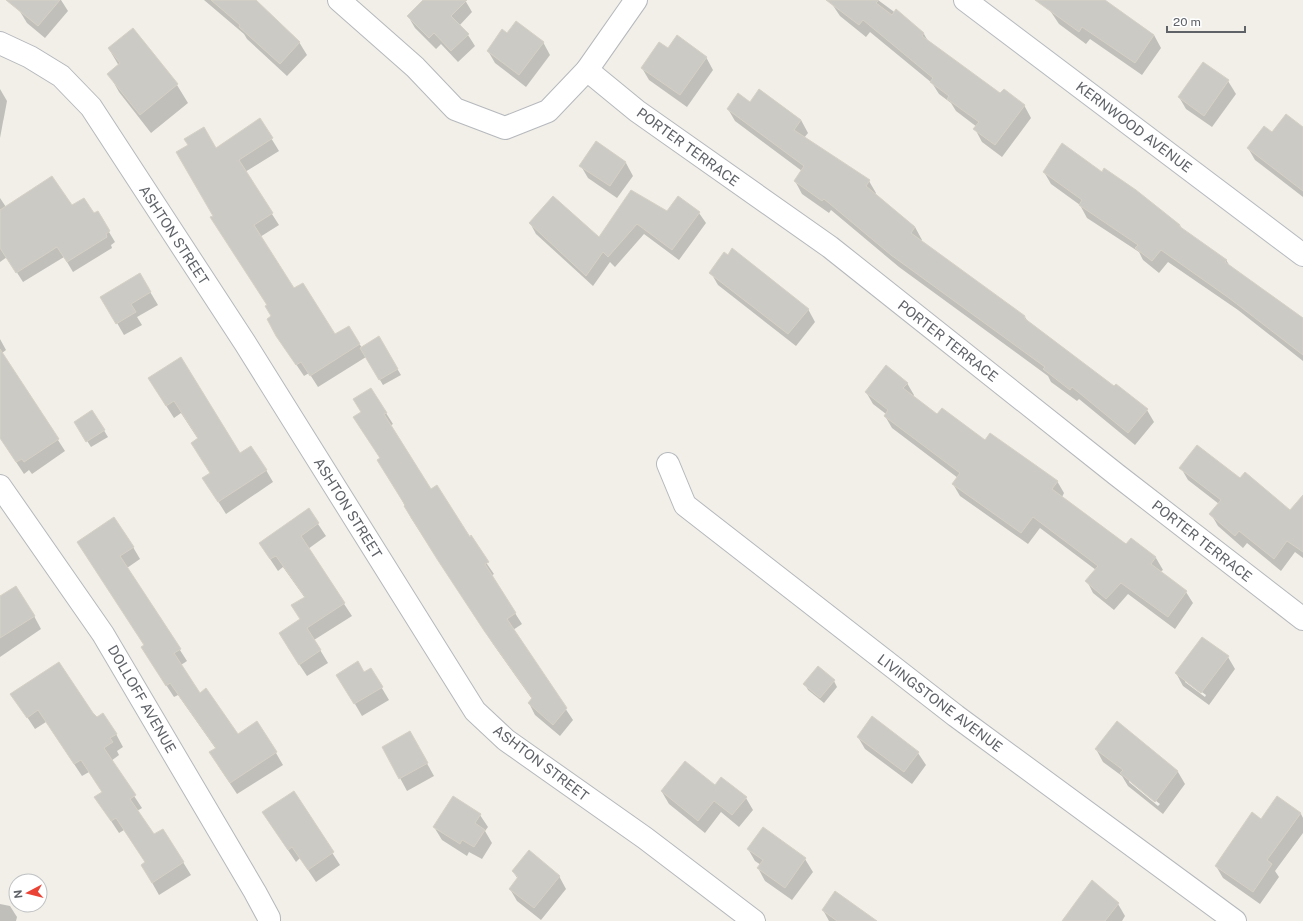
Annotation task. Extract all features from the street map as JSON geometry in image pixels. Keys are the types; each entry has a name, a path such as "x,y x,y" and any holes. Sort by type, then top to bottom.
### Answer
{"street":[{"path":"338,0 415,67 455,109 505,128 548,111 587,70 636,0"},
{"name":"KERNWOOD AVENUE","path":"965,0 1303,255"},
{"name":"ASHTON STREET","path":"0,43 30,57 61,76 91,107 245,343 475,711 506,740 645,838 754,921"},
{"name":"PORTER TERRACE","path":"587,70 637,111 830,247 1117,475 1303,619"},
{"name":"LIVINGSTONE AVENUE","path":"668,464 685,505 956,716 1235,921"},
{"name":"DOLLOFF AVENUE","path":"0,486 104,634 255,892 269,918 269,921"}],"building":[{"path":"6,0 60,0 38,26"},
{"path":"211,0 256,0 300,42 280,64 239,27 240,25"},
{"path":"423,0 467,0 451,16 469,34 451,51 434,33 429,38 407,16"},
{"path":"826,0 879,0 876,3 892,15 896,9 924,33 922,36 1000,93 1004,89 1025,105 995,145 973,129 979,122 947,99 949,96 930,82 933,78 863,20 859,25"},
{"path":"1035,0 1105,0 1154,35 1135,63 1082,27 1079,32"},
{"path":"516,21 544,42 519,75 487,51 502,29 507,33"},
{"path":"133,28 178,84 140,115 107,74 120,63 108,48"},
{"path":"677,35 707,57 680,95 641,68 659,42 668,48"},
{"path":"1203,62 1229,80 1204,116 1178,97"},
{"path":"759,89 801,120 794,130 870,180 866,186 915,227 911,233 1025,316 1024,318 1114,386 1116,384 1148,409 1128,433 1072,387 1070,390 1043,369 1045,367 891,255 824,199 822,201 794,181 804,166 727,109 738,93 750,102"},
{"path":"1286,114 1303,127 1303,191 1247,148 1264,126 1272,132"},
{"path":"260,118 273,138 239,160 273,213 254,225 294,288 303,283 335,334 349,326 360,344 310,376 301,362 296,365 276,336 267,319 271,316 265,306 267,305 210,217 213,216 176,152 188,145 184,139 204,127 216,148"},
{"path":"596,141 626,162 610,186 579,166"},
{"path":"1062,143 1102,172 1104,168 1136,190 1180,225 1179,226 1227,260 1225,262 1303,318 1303,355 1229,298 1161,250 1152,261 1135,248 1138,245 1079,205 1082,200 1043,172"},
{"path":"52,176 72,205 84,198 94,213 98,211 110,231 106,234 107,237 67,262 57,247 16,273 0,248 0,210"},
{"path":"631,190 667,211 678,196 700,212 672,250 637,224 608,257 603,252 586,276 529,223 553,196 599,237"},
{"path":"732,248 809,309 788,334 709,273 724,252 728,255"},
{"path":"140,273 151,292 131,304 136,312 116,324 100,297"},
{"path":"379,336 398,369 379,380 360,348"},
{"path":"0,349 59,439 24,462 22,459 16,462 0,438"},
{"path":"181,357 240,453 251,446 267,470 218,502 202,478 210,473 191,443 198,438 174,401 166,406 148,378"},
{"path":"886,365 908,383 903,388 937,414 942,408 985,440 990,433 1058,481 1052,489 1126,544 1131,538 1156,557 1151,564 1187,591 1168,617 1121,583 1106,599 1085,581 1098,566 1033,517 1021,533 952,484 960,473 884,416 888,410 865,392"},
{"path":"371,388 387,413 384,414 431,489 437,485 470,537 471,535 489,562 485,564 516,613 507,619 567,708 553,725 528,703 532,698 485,632 437,559 377,460 380,458 353,417 361,412 353,399"},
{"path":"92,410 105,430 86,442 74,422"},
{"path":"1197,445 1240,478 1245,472 1290,510 1303,495 1303,552 1287,541 1274,559 1239,531 1235,536 1209,514 1221,500 1179,468"},
{"path":"309,508 319,523 301,536 345,603 307,628 321,650 299,665 279,633 300,619 291,605 305,597 276,556 270,559 259,543"},
{"path":"114,517 134,547 120,556 181,649 174,653 200,693 206,688 238,734 257,721 277,752 230,783 209,752 216,748 170,683 166,686 141,647 144,645 77,542"},
{"path":"16,586 35,616 0,638 0,596"},
{"path":"1202,637 1229,656 1201,693 1175,673"},
{"path":"358,661 364,672 371,668 383,687 354,704 336,675"},
{"path":"59,662 93,713 97,717 103,713 117,734 110,738 113,742 104,748 136,795 130,799 154,834 163,829 184,862 152,883 141,865 145,862 116,818 111,821 94,797 102,792 81,760 74,764 38,710 27,718 10,694"},
{"path":"818,666 835,680 820,698 803,684"},
{"path":"872,716 919,752 904,772 857,737"},
{"path":"1117,721 1178,771 1155,802 1120,773 1123,770 1095,749"},
{"path":"410,731 428,763 399,779 382,747"},
{"path":"685,761 715,785 721,777 747,797 732,815 714,801 698,821 661,791"},
{"path":"294,791 334,852 308,870 292,847 288,850 262,812"},
{"path":"453,796 481,814 475,823 485,830 474,847 462,840 460,844 433,827"},
{"path":"1277,796 1301,813 1267,860 1272,864 1253,892 1215,866 1252,812 1261,819"},
{"path":"763,827 806,858 785,888 757,868 763,860 747,849"},
{"path":"529,850 560,876 534,908 509,889 518,877 512,871"},
{"path":"1092,880 1119,903 1105,921 1062,921"},
{"path":"835,891 877,921 837,921 822,910"}]}
